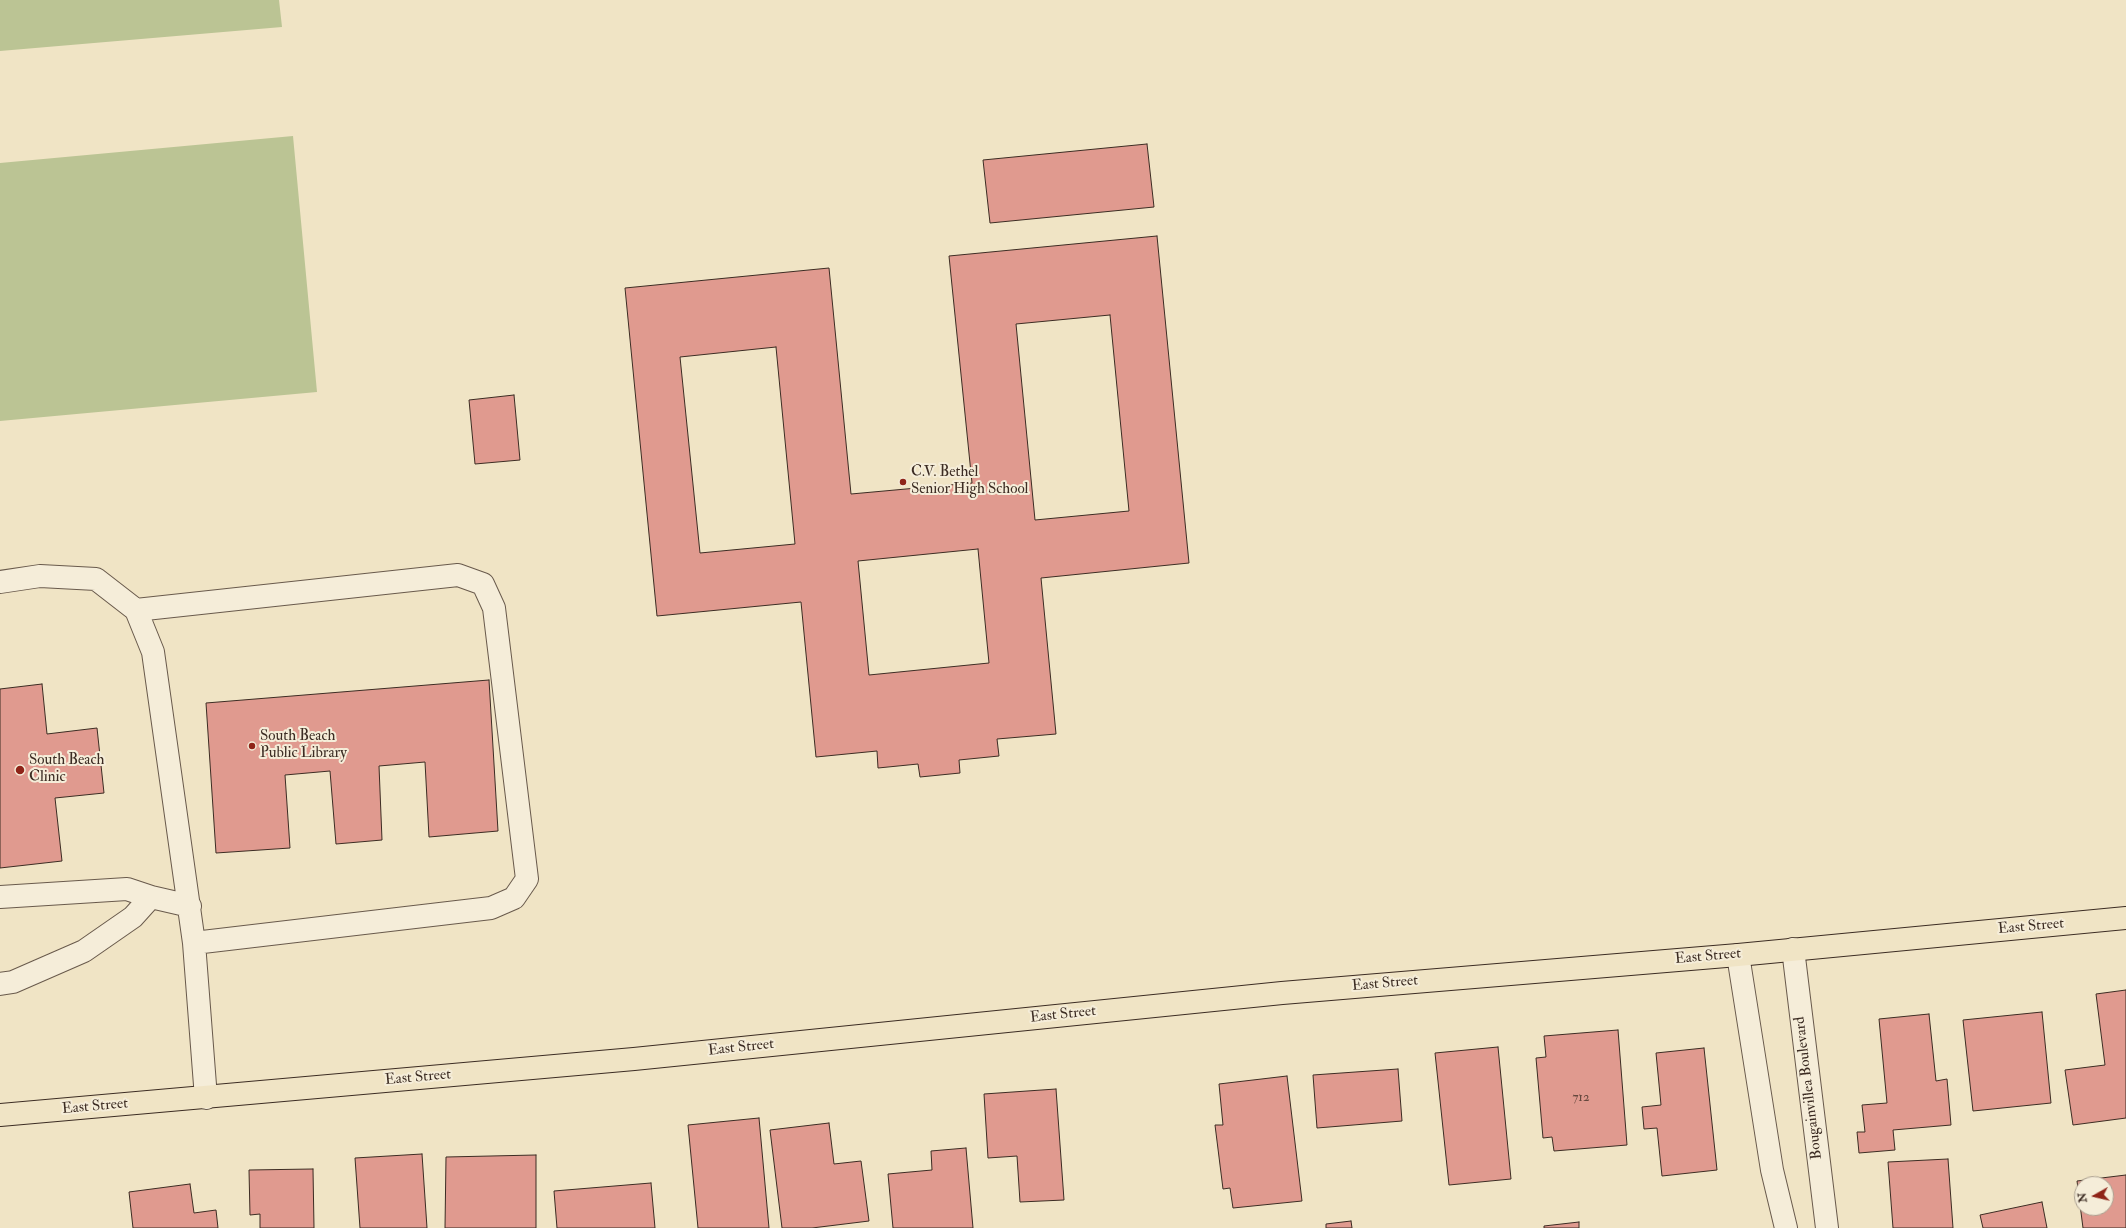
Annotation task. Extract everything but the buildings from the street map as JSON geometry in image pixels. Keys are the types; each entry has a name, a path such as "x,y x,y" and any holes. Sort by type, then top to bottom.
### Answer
{"main road":[{"name":"East Street","path":"0,1115 634,1059 1282,993 1738,955 2126,918"}],"street":[{"path":"136,610 458,575 483,584 494,608 527,879 514,898 491,908 194,942"},
{"path":"0,582 40,576 96,579 136,610 153,652 190,906 206,1098"},
{"path":"0,897 127,889 151,897 190,906"},
{"path":"0,984 13,982 84,951 133,917 151,897"},
{"name":"Bougainvillea Boulevard","path":"1793,949 1827,1228"},
{"path":"1738,955 1772,1170 1786,1228"}],"green space":[{"path":"0,0 279,0 282,27 0,51"},
{"path":"293,136 317,392 0,421 0,163"}],"place":[{"name":"C.V. Bethel Senior High School","path":"903,482"},
{"name":"South Beach Public Library","path":"252,746"},
{"name":"South Beach Clinic","path":"20,770"}]}
